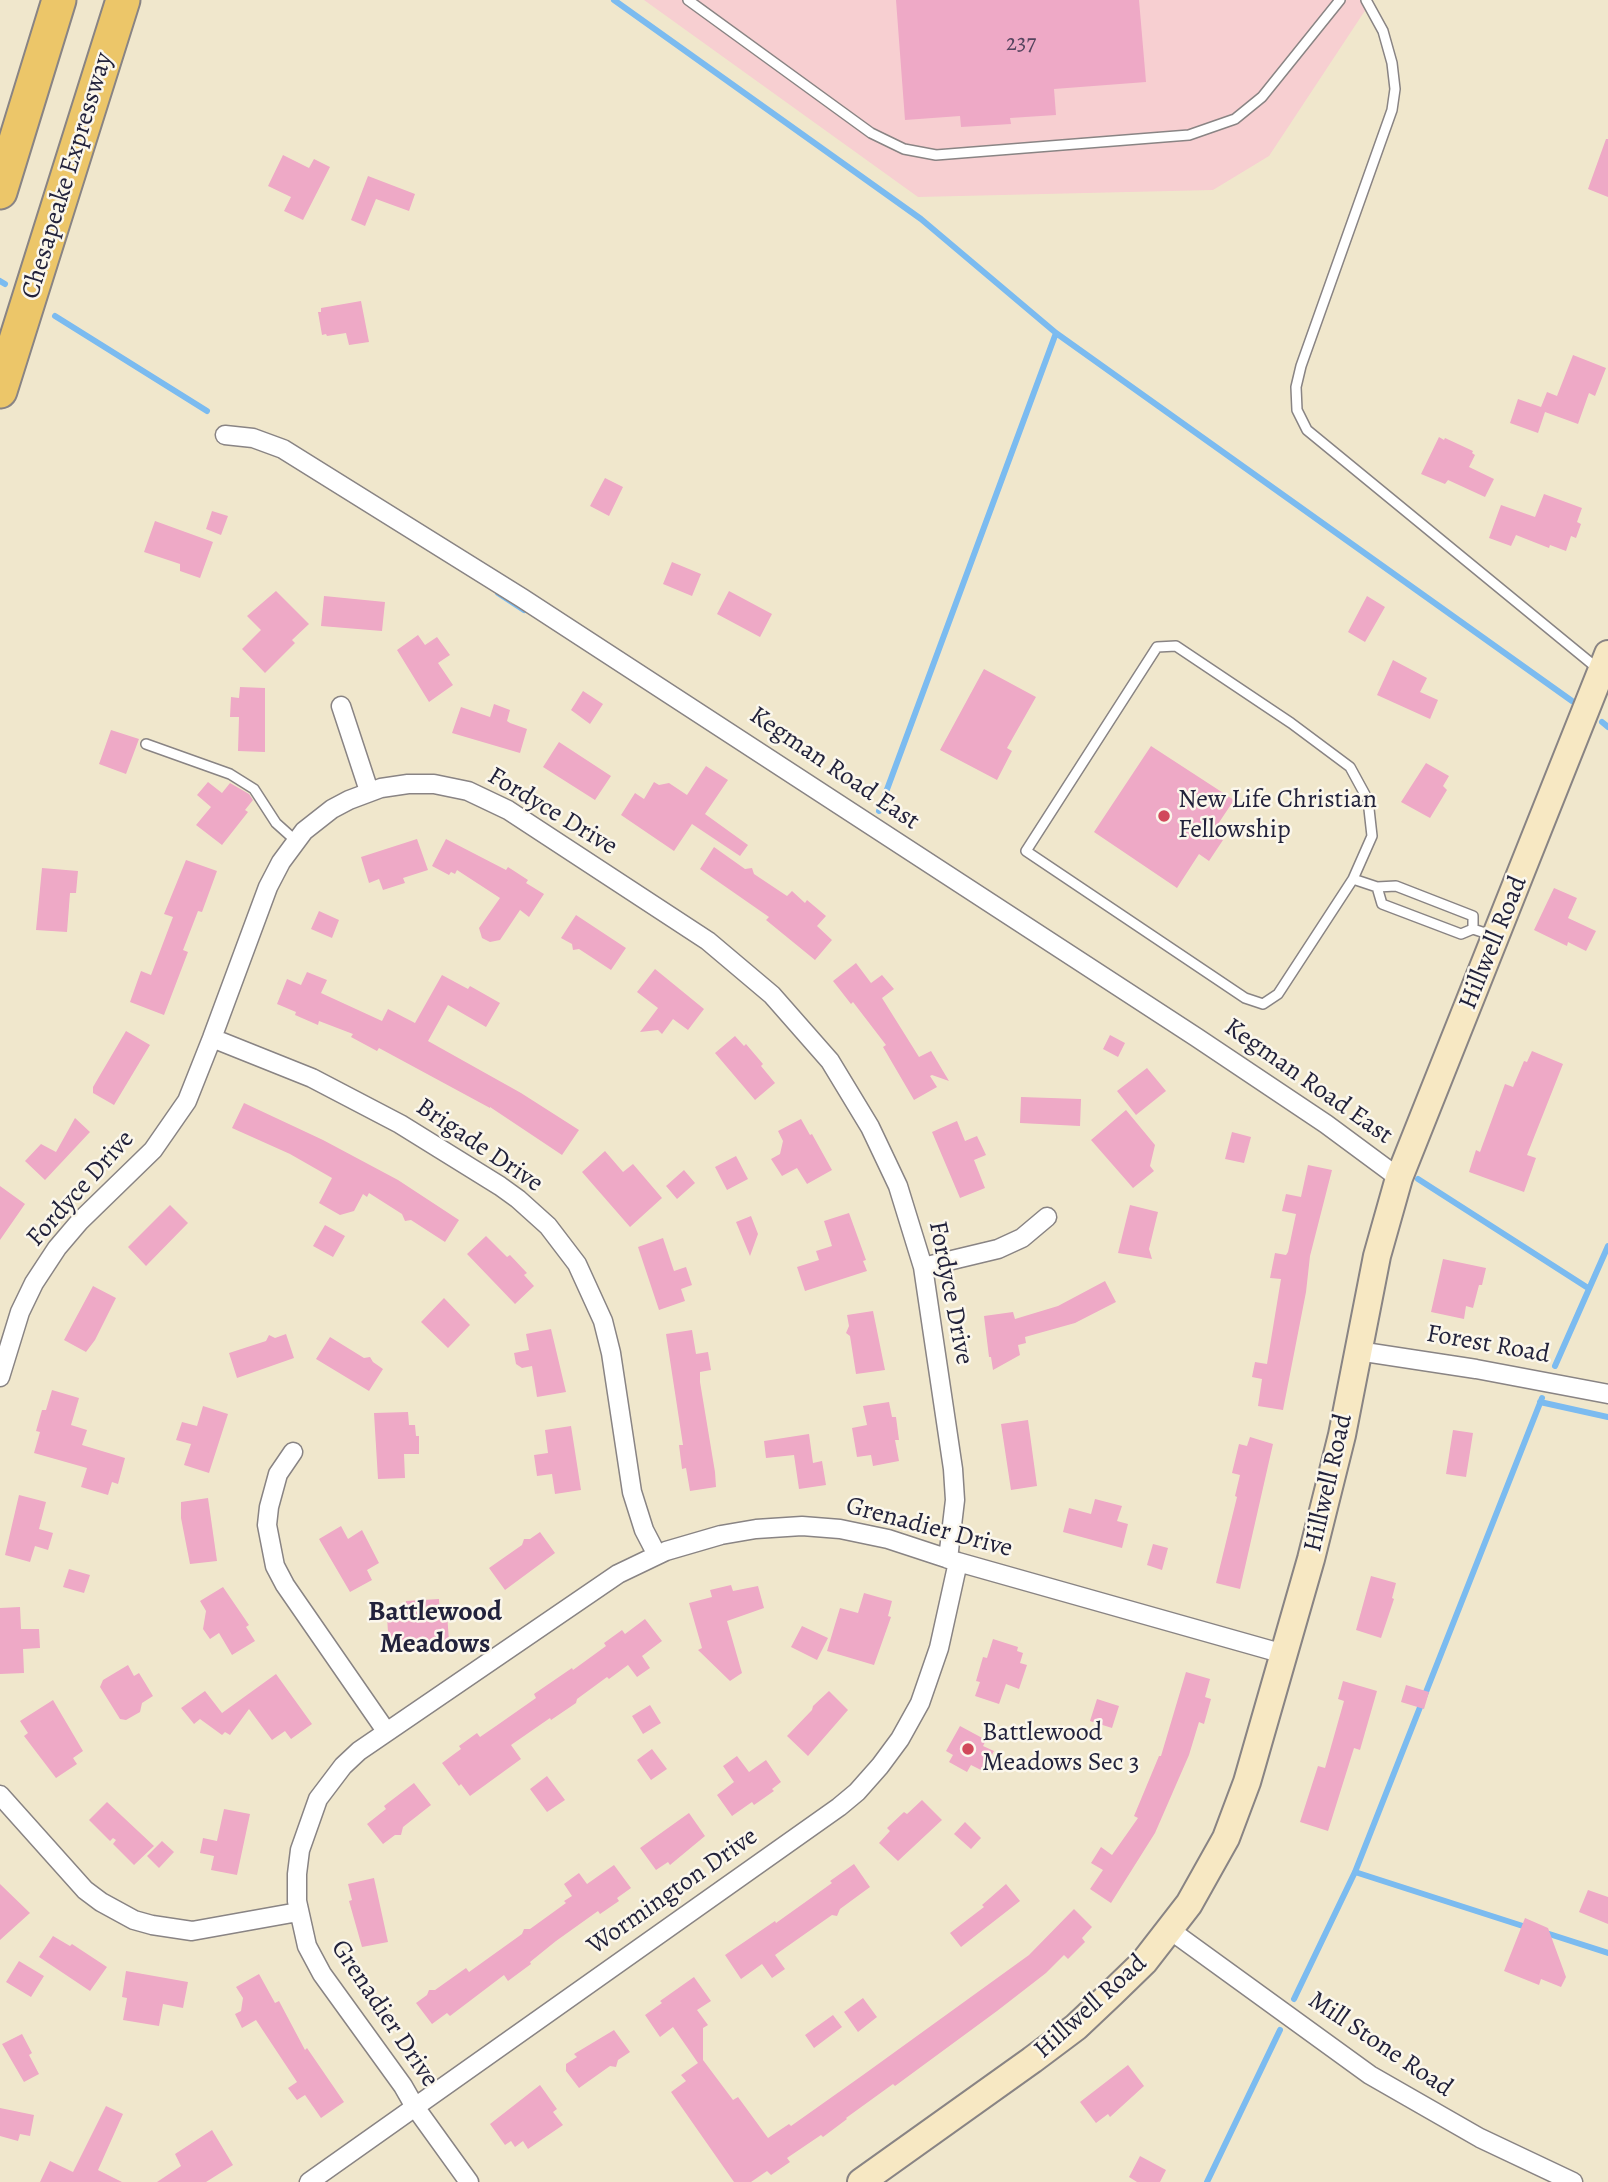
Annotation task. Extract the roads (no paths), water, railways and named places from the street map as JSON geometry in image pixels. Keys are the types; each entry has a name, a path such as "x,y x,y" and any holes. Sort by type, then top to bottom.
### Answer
{"highway":[{"path":"0,192 59,0"},
{"name":"Chesapeake Expressway","path":"0,391 122,0"}],"street":[{"name":"Kegman Road East","path":"225,435 253,438 283,449 522,598 1196,1037 1326,1124 1399,1178"},
{"name":"Hillwell Road","path":"861,2182 1076,2027 1144,1962 1170,1930 1200,1886 1226,1838 1247,1782 1329,1490 1377,1256 1399,1178 1485,932 1605,663"},
{"path":"341,706 369,791"},
{"name":"Fordyce Drive","path":"0,1377 14,1328 34,1283 57,1248 80,1221 153,1150 177,1118 198,1076 268,887 296,841 304,831 332,809 369,791 408,784 434,784 486,798 508,810 708,941 757,981 830,1060 870,1126 898,1186 923,1267 953,1469 953,1560"},
{"name":"Brigade Drive","path":"212,1038 312,1078 400,1124 500,1186 548,1226 577,1264 603,1321 611,1353 632,1492 644,1530 657,1555"},
{"path":"923,1267 998,1249 1023,1237 1047,1217"},
{"name":"Forest Road","path":"1358,1351 1608,1394"},
{"path":"293,1452 278,1474 269,1507 267,1525 275,1566 285,1585 386,1731"},
{"name":"Grenadier Drive","path":"469,2182 322,1974 307,1946 298,1912 297,1874 300,1850 318,1799 343,1766 386,1731 618,1574 657,1555 720,1535 802,1526 840,1529 888,1539 1284,1654"},
{"name":"Wormington Drive","path":"309,2182 839,1807 856,1792 901,1739 920,1703 939,1648 953,1560"},
{"path":"0,1795 85,1890 134,1920 152,1926 192,1931 298,1912"},
{"name":"Mill Stone Road","path":"1170,1930 1370,2075 1434,2114 1573,2182"}],"lane":[{"path":"688,0 871,132 904,149 936,155 1189,135 1235,119 1262,97 1339,0"},
{"path":"1366,0 1383,31 1392,63 1395,89 1392,110 1301,366 1296,387 1297,410 1307,430 1605,663"},
{"path":"1176,646 1291,723 1350,767 1368,800 1372,836 1353,879 1278,994 1263,1004 1245,998 1026,851 1157,647 1176,646"},
{"path":"146,744 230,774 254,789 276,823 296,841"},
{"path":"1353,879 1377,887 1396,886 1473,916 1485,932"},
{"path":"1377,887 1382,904 1461,934 1485,932"}],"waterway":[{"path":"614,0 921,219 1056,333 1572,701"},
{"path":"0,281 5,284"},
{"path":"55,316 207,411"},
{"path":"879,811 1056,333"},
{"path":"498,593 524,610"},
{"path":"1602,722 1608,727"},
{"path":"1418,1179 1588,1288"},
{"path":"1555,1366 1608,1246"},
{"path":"1294,1999 1355,1872 1542,1398"},
{"path":"1540,1402 1608,1417"},
{"path":"1355,1872 1529,1928"},
{"path":"1543,1932 1608,1953"},
{"path":"1207,2182 1280,2030"}],"place":[{"name":"New Life Christian Fellowship","path":"1164,816"},
{"name":"Battlewood Meadows Sec 3","path":"968,1749"}],"district":[{"name":"Battlewood Meadows","path":"435,1629"}]}
